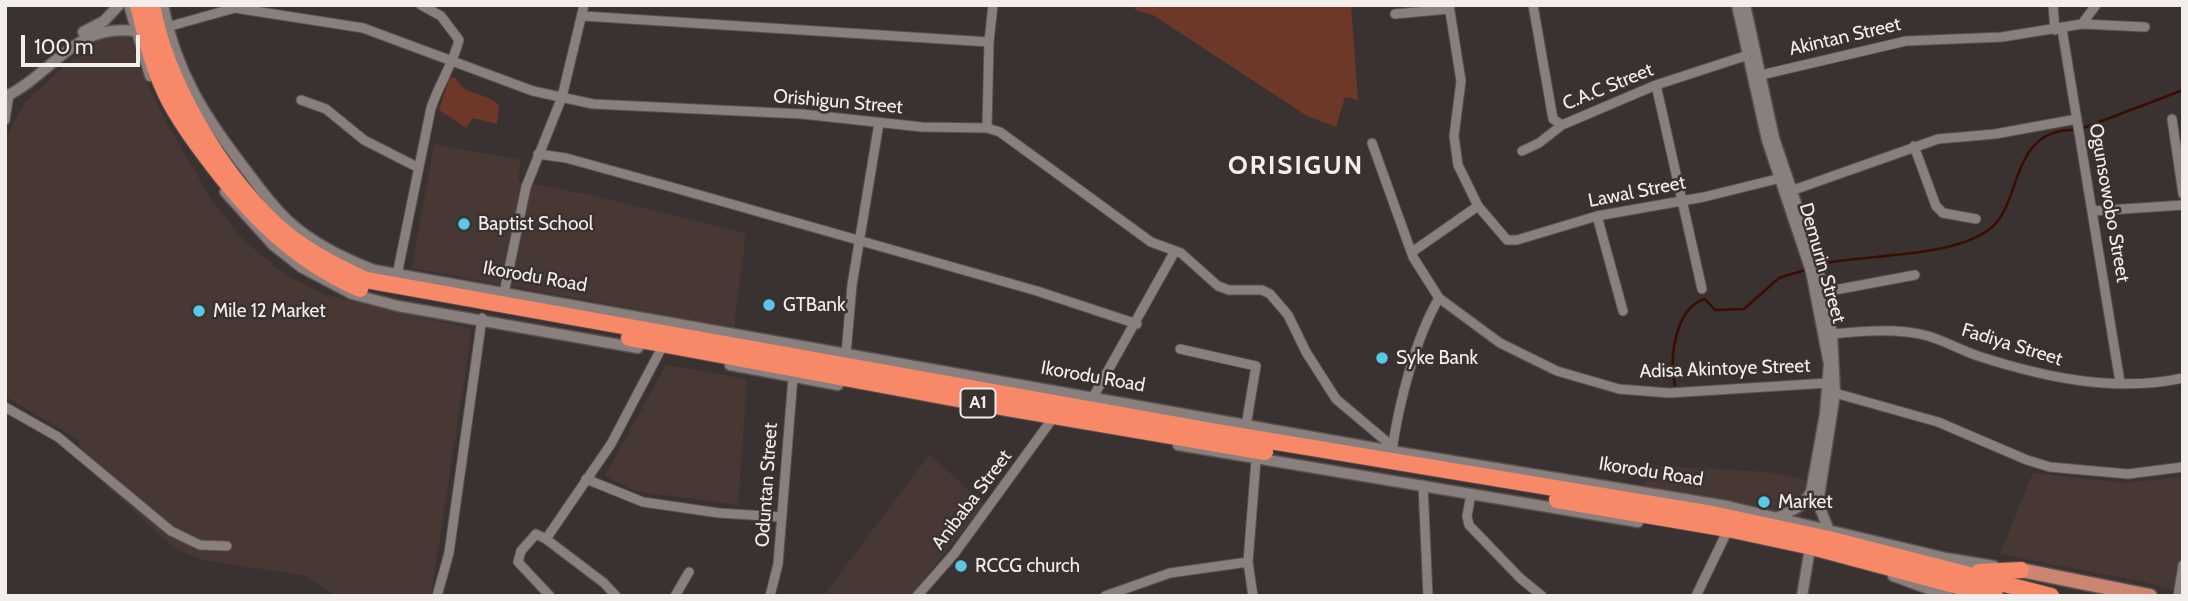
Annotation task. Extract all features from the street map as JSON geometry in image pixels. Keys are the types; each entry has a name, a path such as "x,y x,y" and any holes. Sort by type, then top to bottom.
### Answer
{"highway":[{"name":"Ikorodu Road","path":"138,5 164,92 184,127 262,225 319,270 363,290 392,298 786,373 1728,529 1962,580 2051,596"},
{"name":"Ikorodu Road","path":"152,5 171,74 185,102 231,170 276,224 322,259 366,281 1268,441 1823,531 1962,580 1995,596"},
{"path":"1962,580 2021,570"},
{"path":"1962,580 1978,596"}],"main road":[{"name":"Ikorodu Road","path":"2021,570 2150,596"}],"street":[{"path":"5,120 7,95 72,38 104,21 119,5"},
{"name":"Ikorodu Road","path":"129,5 135,32 154,85 180,131 216,181 273,245 301,267 352,294 398,306 709,357"},
{"name":"Ikorodu Road","path":"163,5 167,26 198,105 266,197 298,230 350,261 397,275 1246,426 1779,517 1823,531 1946,558 2021,570"},
{"path":"397,275 434,98 454,61 459,40 441,16 421,5"},
{"path":"504,293 526,187 562,97 584,5"},
{"path":"988,128 989,43 993,5"},
{"name":"C.A.C Street","path":"1534,5 1548,99 1553,119 1562,125 1656,85 1748,55"},
{"name":"Demurin Street","path":"1737,5 1767,140 1784,178"},
{"name":"Demurin Street","path":"1745,5 1784,178 1814,270 1824,292 1832,334 1835,393 1818,503 1823,531"},
{"name":"Ogunsowobo Street","path":"2053,5 2077,120 2120,382"},
{"path":"2082,24 2096,5"},
{"path":"1395,14 1449,7 1461,81 1455,148 1458,165 1478,206 1412,252"},
{"name":"Orishigun Street","path":"167,26 234,8 252,8 351,25 533,91 593,104 802,114 879,123 988,128 1010,136 1151,242 1175,251 1224,289 1262,290 1279,302 1336,399 1392,449"},
{"path":"583,16 989,43"},
{"name":"Akintan Street","path":"1761,75 1906,41 2002,37 2059,30 2082,24 2145,27"},
{"path":"7,95 28,84 75,43 114,29 135,32"},
{"path":"1656,85 1702,289"},
{"path":"301,100 326,109 365,139 419,168"},
{"path":"2172,118 2183,194"},
{"path":"1788,192 1913,146 1949,137 1995,134 2077,120"},
{"path":"846,354 852,285 879,123"},
{"path":"1522,151 1539,143 1562,125"},
{"name":"Adisa Akintoye Street","path":"1372,143 1412,252 1439,298 1479,331 1517,352 1557,371 1619,388 1669,393 1828,383"},
{"path":"1913,146 1936,206 1943,213 1976,219"},
{"path":"538,154 566,158 1037,291 1137,324"},
{"name":"Lawal Street","path":"1478,206 1497,232 1507,240 1517,240 1597,216 1680,199 1704,197 1784,178"},
{"path":"2093,211 2183,205"},
{"path":"1597,216 1623,311"},
{"path":"1092,398 1137,324 1175,251"},
{"name":"Demurin Street","path":"1779,517 1809,498 1828,383 1825,336 1814,270"},
{"path":"1824,292 1915,275"},
{"path":"1392,449 1426,322 1439,298"},
{"path":"437,596 449,553 482,318"},
{"name":"Fadiya Street","path":"1832,334 1912,333 2015,368 2067,379 2120,382 2183,378"},
{"path":"1180,349 1256,366 1246,426"},
{"path":"546,539 611,444 660,351"},
{"name":"Ikorodu Road","path":"786,373 1256,460 1725,536 1809,554 1903,579 1948,596"},
{"name":"Oduntan Street","path":"770,596 778,565 782,517 786,373"},
{"path":"1835,393 1938,422 2050,467 2128,474 2183,467"},
{"path":"6,408 58,438 171,531 200,545 227,546"},
{"name":"Anibaba Street","path":"917,596 954,555 1050,422"},
{"path":"1253,596 1248,562 1256,460"},
{"path":"586,479 643,502 719,513 782,517"},
{"path":"1423,485 1428,596"},
{"path":"1471,494 1467,516 1469,525 1520,578 1542,596"},
{"path":"550,596 518,562 532,537 540,535 604,583 616,596"},
{"path":"1696,596 1725,536"},
{"path":"1802,596 1809,554"},
{"path":"1105,596 1170,573 1248,562"},
{"path":"2178,596 2183,565"},
{"path":"675,596 689,572"}],"shaded area":[{"path":"1136,5 1351,5 1358,100 1345,97 1336,127 1307,116 1153,15 1135,10"},
{"name":"Mile 12 Market","path":"114,33 130,35 140,70 169,127 211,199 243,240 287,276 326,295 472,329 431,596 338,596 303,575 207,561 176,550 78,460 79,440 5,396 5,138 26,102 88,44"},
{"path":"450,77 456,78 465,89 494,101 499,106 497,124 473,118 466,128 439,110"},
{"path":"434,144 521,160 518,181 590,195 746,233 734,327 412,268"},
{"path":"666,365 747,379 738,505 635,491 605,476"},
{"path":"930,454 984,505 910,596 823,596"},
{"name":"Market","path":"1649,465 1768,472 1811,481 1801,517 1644,487"},
{"path":"2033,473 2124,483 2183,477 2183,593 2140,581 2000,554"}],"waterway":[{"path":"2081,129 2183,90"},
{"path":"1820,264 1933,250 1975,238 1991,228 2001,217 2020,169 2038,141 2053,133 2074,130"},
{"path":"1675,385 1673,361 1676,335 1687,312 1695,304 1705,299 1715,310 1744,309 1779,278 1808,269"}],"place":[{"name":"Baptist School","path":"464,224"},
{"name":"GTBank","path":"769,305"},
{"name":"Mile 12 Market","path":"199,311"},
{"name":"Syke Bank","path":"1382,358"},
{"name":"Market","path":"1764,502"},
{"name":"RCCG church","path":"961,566"}],"district":[{"name":"ORISIGUN","path":"1296,166"}]}
